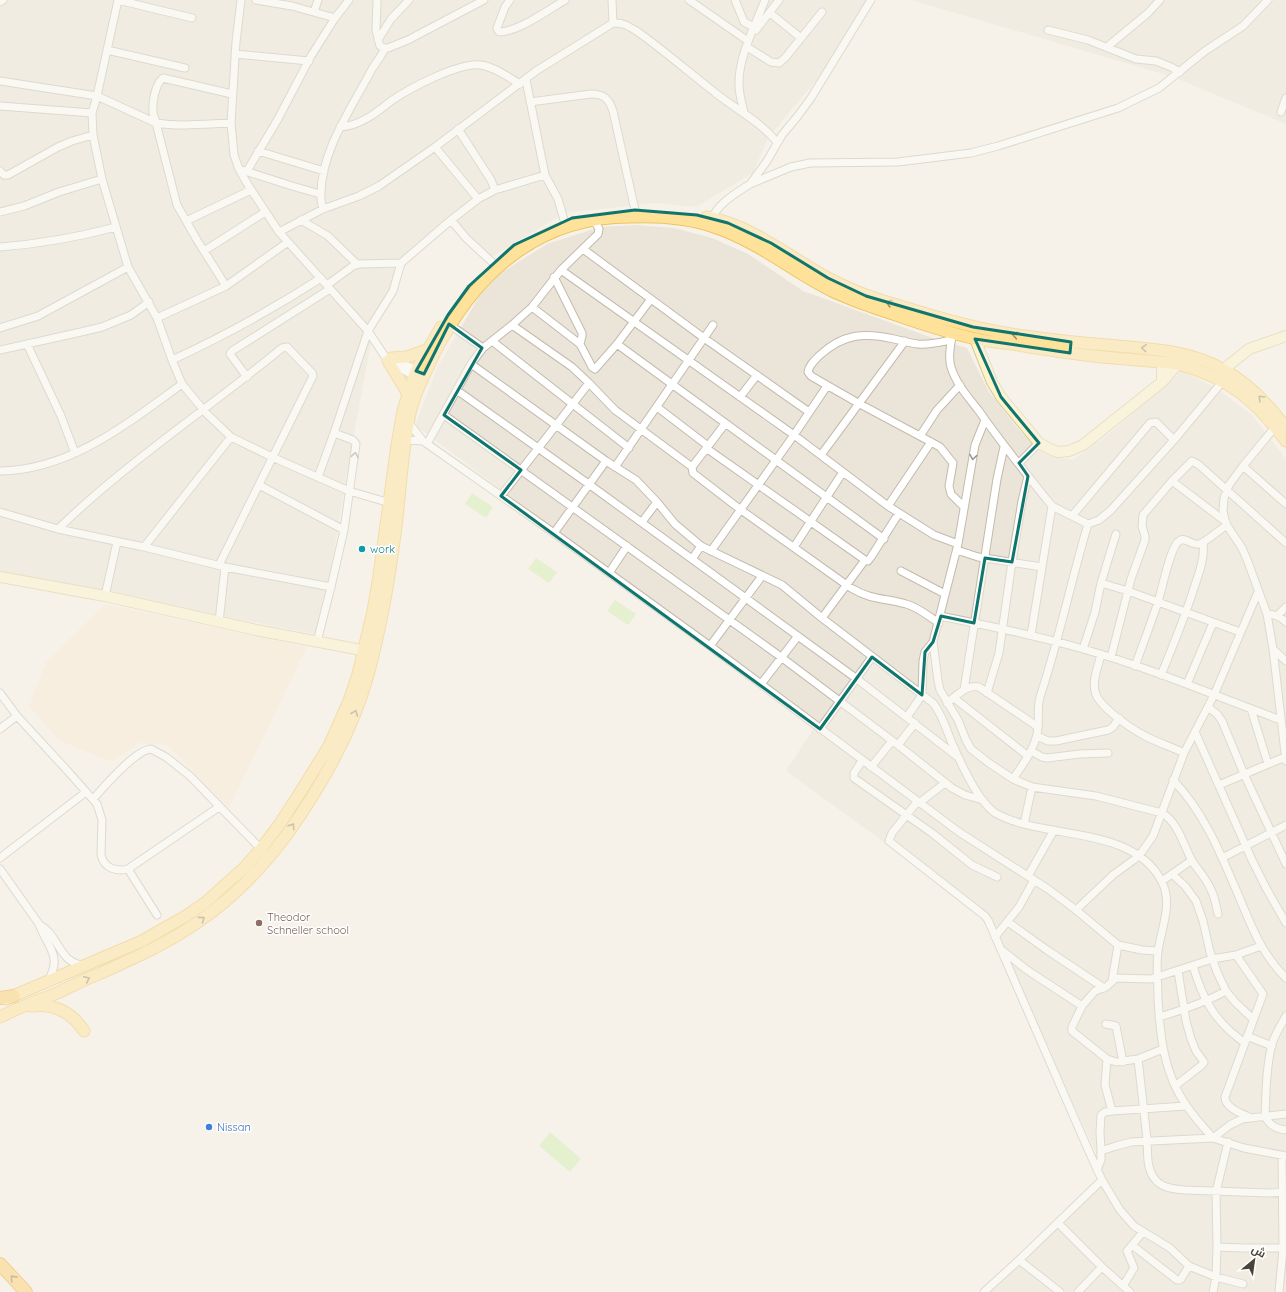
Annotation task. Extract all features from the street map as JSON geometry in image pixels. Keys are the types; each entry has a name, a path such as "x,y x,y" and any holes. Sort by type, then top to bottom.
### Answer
{"highway":[{"path":"0,998 14,996"},
{"path":"0,1264 26,1292"}],"main road":[{"path":"368,651 382,613 396,529 405,440 419,375 427,350 448,315 469,286 492,262 514,245 541,230 564,220 588,214 635,210 668,212 712,218 744,230 776,252 811,280 848,298 952,336 1070,348 1178,364 1205,372 1224,381 1281,428"},
{"path":"0,1016 134,958 196,924 232,895 256,872 289,831 358,704 367,678 368,651 373,611 400,428 408,394 450,325 471,295 494,270 505,260 532,243 564,228 594,220 625,217 649,217 704,224 776,252 847,288 880,300 973,327 1070,348 1164,350 1178,352 1224,369 1238,378 1263,400 1281,428 1286,441"},
{"path":"408,394 388,359 407,357 427,350"},
{"path":"0,1002 66,975 142,941 186,916 226,886 261,849 334,748"},
{"path":"66,975 70,987"},
{"path":"20,1008 44,1005 60,1009 73,1017 84,1031"}],"street":[{"path":"192,18 118,0 92,113 94,135 102,179 128,267 157,318 182,384 202,409 231,437 349,491 390,503"},
{"path":"241,0 230,123 234,155 239,169 279,232 368,331 388,359 419,375"},
{"path":"256,0 280,2 335,18"},
{"path":"314,12 318,0"},
{"path":"247,171 278,119 309,61 335,18 349,0"},
{"path":"377,0 375,22 380,46 385,48 408,40 484,0"},
{"path":"378,40 391,19 409,0"},
{"path":"510,0 503,11 497,28 499,32 504,32 522,25 565,0"},
{"path":"612,0 613,23"},
{"path":"689,0 749,41 771,62 779,62 785,58 822,12"},
{"path":"735,0 744,22 754,27"},
{"path":"744,112 738,84 740,71 749,41 765,0"},
{"path":"749,41 779,0"},
{"path":"750,184 767,161 777,142 811,98 871,0"},
{"path":"1107,47 1140,20 1160,0"},
{"path":"712,218 717,208 750,184 801,164 898,162 971,153 998,146 1118,108 1153,92 1205,52 1243,26 1268,0"},
{"path":"770,12 801,38"},
{"path":"279,232 323,209 359,196 379,186 436,147 536,72 613,23 619,22 625,24 638,32 720,96 768,130 777,142"},
{"path":"1048,30 1088,40 1136,59 1156,61 1180,72"},
{"path":"323,209 320,194 324,170 329,153 340,128 385,48"},
{"path":"107,50 185,68"},
{"path":"235,54 309,61"},
{"path":"340,128 354,125 366,119 396,97 441,74 465,66 481,65 490,68 523,82 530,102 545,175 558,199 564,220"},
{"path":"226,286 177,205 153,113 153,104 160,81 163,78 232,94"},
{"path":"0,81 97,96 156,123 179,125 230,123"},
{"path":"530,102 591,94 598,94 608,99 613,111 635,210"},
{"path":"1281,112 1286,98"},
{"path":"0,106 92,113"},
{"path":"458,129 491,180 495,190"},
{"path":"0,171 4,175 8,176 58,147 72,141 94,135"},
{"path":"436,147 478,199"},
{"path":"258,151 324,170"},
{"path":"239,169 320,194"},
{"path":"318,477 334,434 368,331 394,291 402,263 450,220 478,199 495,190 545,175"},
{"path":"0,212 24,206 59,192 102,179"},
{"path":"186,221 251,190"},
{"path":"204,251 265,212"},
{"path":"301,220 328,236 357,264"},
{"path":"450,220 466,238 492,262"},
{"path":"425,443 444,415 472,364 483,348 532,307 554,277 596,236 599,231 594,220"},
{"path":"0,247 91,234 116,227"},
{"path":"157,318 226,286 288,242"},
{"path":"583,249 704,338 809,412"},
{"path":"247,377 230,354 232,351 328,287 357,264 402,263"},
{"path":"0,328 38,316 128,267"},
{"path":"561,270 794,435 888,506 934,535 974,556 1042,567"},
{"path":"554,277 582,333 580,344"},
{"path":"172,360 223,336 321,278"},
{"path":"532,307 580,344 592,367 596,369 651,299"},
{"path":"0,350 102,327 131,315 148,302"},
{"path":"450,325 483,348"},
{"path":"512,325 572,367 615,410 692,467 693,473 741,510 864,595 906,604 940,619 974,623 1031,635 1101,654 1187,684 1281,720"},
{"path":"615,467 713,325"},
{"path":"964,507 952,494 948,486 953,463 940,448 811,376 808,370 814,360 834,344 855,335 883,336 922,344 952,336 950,361 954,375 1004,447 1019,463 1052,506 1088,524 1099,520 1111,510 1174,440 1224,381"},
{"path":"1224,369 1249,349 1286,336"},
{"path":"975,339 992,382 1001,397 1038,444 1058,452 1068,451 1083,445 1162,382 1178,364"},
{"path":"492,341 573,403 628,448"},
{"path":"821,455 905,341"},
{"path":"27,344 61,416 75,453"},
{"path":"617,344 884,539"},
{"path":"58,529 95,494 202,409 247,377 285,347 313,376 272,457 222,566 219,622"},
{"path":"1162,362 1162,382"},
{"path":"472,364 555,426 606,462 636,480 675,524 701,546 782,585 822,618 933,703 940,712 960,759 987,806 998,814 1024,824 1102,840 1139,856 1154,870 1164,886 1166,903 1158,951 1157,977 1159,1017 1166,1065 1186,1106 1213,1138"},
{"path":"740,397 757,375"},
{"path":"501,496 589,383"},
{"path":"0,470 19,469 42,465 87,448 125,425 182,384"},
{"path":"920,436 937,410 960,385"},
{"path":"711,551 828,386"},
{"path":"458,390 590,484 798,636 915,723 960,759"},
{"path":"657,407 707,447 864,560 868,561 870,559 899,513"},
{"path":"444,415 781,657 895,743 945,783 959,793 983,800"},
{"path":"907,717 922,695 923,661 925,652 933,642 940,619 958,547 975,445 985,420"},
{"path":"1072,516 1150,423 1156,422 1174,440"},
{"path":"409,423 425,443 554,533 710,646 959,832 1031,878 1076,910 1118,945 1142,950 1158,951"},
{"path":"692,467 725,424"},
{"path":"1226,524 1223,505 1226,490 1243,466 1281,428"},
{"path":"316,642 331,587 344,530 356,442 334,434"},
{"path":"144,547 231,437"},
{"path":"405,440 425,443"},
{"path":"888,506 931,442"},
{"path":"1019,463 1038,444"},
{"path":"964,690 1004,447"},
{"path":"1111,657 1128,591 1145,540 1142,526 1143,515 1172,481 1193,461 1286,543"},
{"path":"554,533 606,462"},
{"path":"1243,466 1286,504"},
{"path":"794,547 812,522 843,472"},
{"path":"987,693 999,653 1012,562 1022,501 1028,476"},
{"path":"1172,481 1226,524 1242,548 1267,614 1273,649 1286,759 1268,764 1219,785"},
{"path":"259,485 344,530"},
{"path":"642,522 657,502"},
{"path":"1031,635 1052,506"},
{"path":"0,512 58,529 144,547 222,566 331,587"},
{"path":"1013,779 1030,754 1037,736 1039,701 1046,684 1056,641 1088,524"},
{"path":"1135,666 1158,603 1176,544 1181,540 1197,545 1203,543 1226,524"},
{"path":"1083,649 1095,612 1101,583 1116,534"},
{"path":"105,596 117,542"},
{"path":"1161,675 1186,613 1203,556 1203,543"},
{"path":"609,573 627,546"},
{"path":"692,559 701,546"},
{"path":"822,618 864,560"},
{"path":"901,571 946,594"},
{"path":"710,646 762,576"},
{"path":"0,577 105,596 219,622 368,651"},
{"path":"1101,583 1128,591 1240,632"},
{"path":"1076,910 1113,875 1139,856 1153,836 1184,753 1214,695 1258,592"},
{"path":"1278,615 1286,607"},
{"path":"1267,614 1278,615 1286,622"},
{"path":"1187,684 1214,623"},
{"path":"761,684 798,636"},
{"path":"933,642 940,690 958,720 966,740 972,749 989,763 1013,779 1032,787 1096,796 1162,813 1169,818 1174,825 1192,860 1211,890 1218,914"},
{"path":"1273,649 1286,661"},
{"path":"1101,654 1094,683 1097,697 1103,706 1142,734 1184,753"},
{"path":"820,728 872,657"},
{"path":"947,702 968,687 975,686 1038,727"},
{"path":"0,693 17,716 94,799 102,820 100,850 102,860 105,864 115,870 128,869 219,807"},
{"path":"954,698 1030,754 1047,758 1108,752"},
{"path":"1280,707 1286,701"},
{"path":"1208,707 1217,714 1222,721 1244,774 1286,864"},
{"path":"1251,709 1268,764"},
{"path":"0,729 17,716"},
{"path":"1037,736 1052,741 1081,736 1108,730 1113,727 1119,718"},
{"path":"871,767 915,723"},
{"path":"1195,732 1266,888 1286,923"},
{"path":"94,799 120,770 143,751 151,749 166,757 180,768 261,849"},
{"path":"862,760 854,773 854,778 932,833 972,865 996,877"},
{"path":"1173,780 1193,804 1208,830 1261,946 1286,978"},
{"path":"945,783 918,802 892,833 889,841 985,916 996,937 1097,1170 1126,1218 1143,1232 1170,1248 1189,1266 1216,1277 1243,1284"},
{"path":"1024,824 1032,787"},
{"path":"0,858 86,792"},
{"path":"1222,858 1286,825"},
{"path":"996,937 1023,901 1031,878 1054,830"},
{"path":"1162,881 1192,860"},
{"path":"0,869 39,925 41,931 51,946 55,958 54,971 48,982"},
{"path":"128,869 157,915"},
{"path":"1172,874 1184,886 1196,902 1216,972 1226,991 1253,1019"},
{"path":"1008,922 1052,954 1104,988"},
{"path":"39,925 48,932 62,954 67,959 77,964 88,964"},
{"path":"1112,981 1118,945"},
{"path":"1163,1049 1138,1059 1116,1062 1107,1059 1072,1031 1072,1027 1082,1006 1095,991 1104,988 1118,978 1148,979 1157,977 1212,959 1236,955 1261,946"},
{"path":"1001,950 1027,970 1082,1006"},
{"path":"1236,955 1263,994 1225,1100 1230,1107 1249,1117"},
{"path":"1193,966 1198,984 1206,1002 1225,1027 1246,1039 1272,1046"},
{"path":"1175,1086 1204,1062 1191,1039 1178,971"},
{"path":"1159,1017 1185,1010 1206,1002 1226,991"},
{"path":"1286,1016 1272,1046 1267,1076 1265,1117 1275,1128 1286,1130"},
{"path":"1106,1024 1116,1026 1122,1062"},
{"path":"1107,1059 1105,1085 1112,1111"},
{"path":"1138,1059 1147,1141 1148,1165 1151,1173 1159,1183 1174,1189 1216,1192 1285,1192"},
{"path":"1097,1170 1101,1160 1101,1115 1105,1112 1186,1106"},
{"path":"1213,1138 1230,1125 1249,1117 1265,1117 1286,1114"},
{"path":"1101,1151 1121,1144 1147,1141 1213,1138 1265,1153 1284,1156 1285,1248 1279,1292"},
{"path":"1213,1292 1216,1277 1217,1247 1216,1192 1228,1142"},
{"path":"984,1292 1102,1180"},
{"path":"1058,1223 1102,1267 1130,1292"},
{"path":"1123,1286 1134,1268 1127,1253 1143,1232"},
{"path":"1132,1245 1178,1280 1189,1266"},
{"path":"1217,1247 1285,1248"},
{"path":"1019,1260 1060,1292"},
{"path":"1078,1292 1102,1267"},
{"path":"991,1286 996,1292"}],"highlighted area":[{"path":"635,210 697,215 728,223 771,243 828,278 866,296 973,327 1071,342 1070,353 975,339 1001,397 1039,443 1019,463 1028,476 1012,562 985,558 974,623 941,616 933,642 925,652 922,695 872,657 820,729 501,496 521,470 444,415 482,348 449,324 424,374 416,371 448,315 469,286 514,245 572,218"}],"shaded area":[{"path":"0,0 870,0 835,58 768,138 753,173 696,207 656,203 565,213 490,258 450,218 410,257 375,321 348,467 320,635 0,574"},
{"path":"911,0 1286,0 1286,124 1173,77"},
{"path":"635,225 674,228 712,238 748,254 803,291 927,336 967,348 989,392 1020,431 1045,454 1073,460 1110,433 1182,371 1216,388 1252,415 1286,459 1286,1292 986,1292 1090,1196 1102,1166 988,918 786,771 815,726 415,425 437,368 480,295 501,273 547,244 600,227"},
{"path":"105,604 307,647 229,808 167,745 139,743 112,762 60,741 29,707 46,662"}],"green space":[{"path":"472,493 493,507 486,518 465,504"},
{"path":"536,558 557,572 549,583 528,569"},
{"path":"615,600 636,614 628,625 607,611"},
{"path":"550,1132 581,1159 570,1172 539,1146"}],"place":[{"name":"work","path":"362,549"},
{"name":"Theodor Schneller school","path":"259,923"},
{"name":"Nissan","path":"209,1127"}]}
